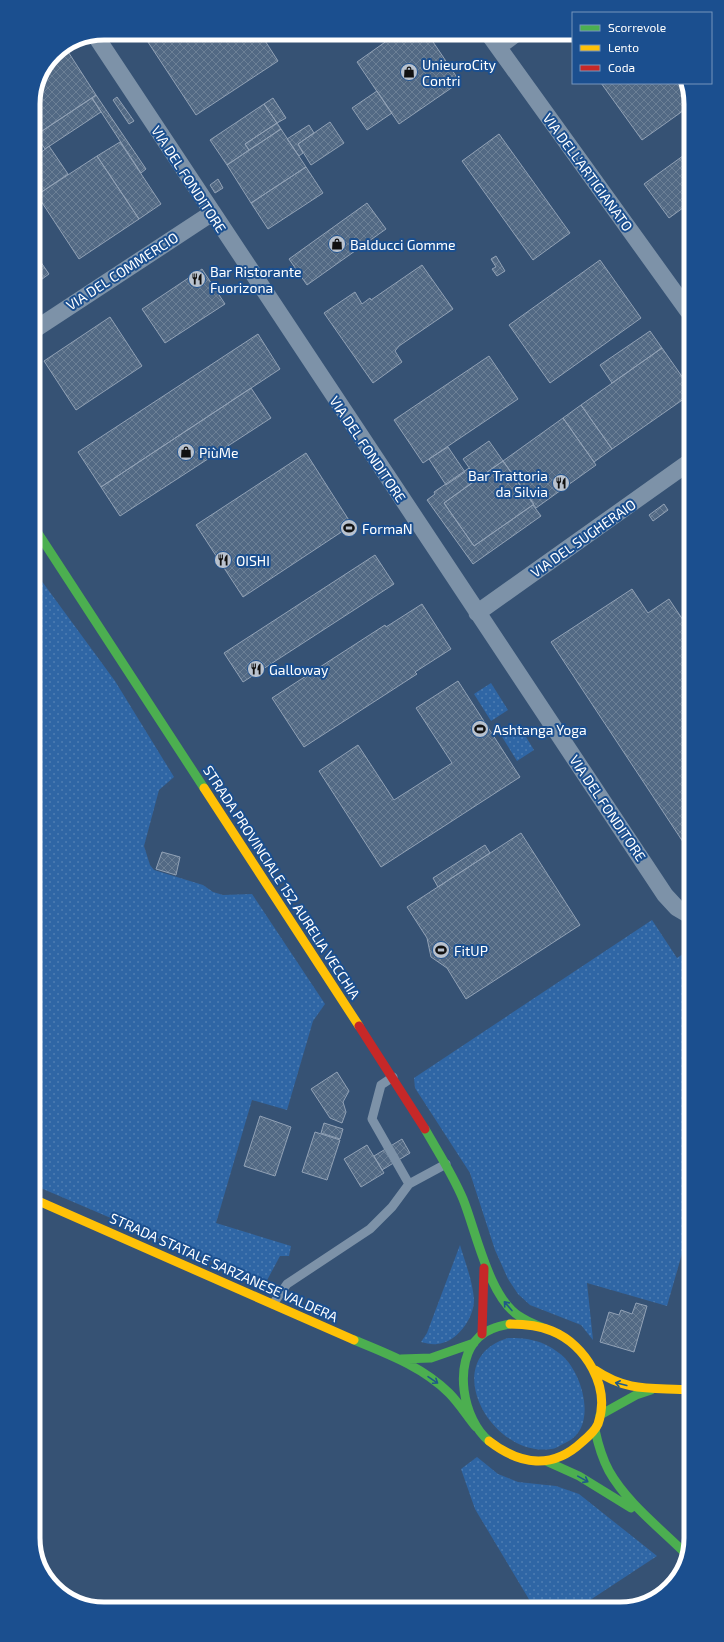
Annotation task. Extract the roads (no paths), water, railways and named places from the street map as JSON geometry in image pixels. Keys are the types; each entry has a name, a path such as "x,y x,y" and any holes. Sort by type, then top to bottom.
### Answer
{"main road":[{"name":"STRADA PROVINCIALE 152 AURELIA VECCHIA","path":"40,536 393,1077 446,1164 463,1200 484,1264 503,1299 510,1309 518,1316 541,1327 570,1342 595,1370 601,1397 600,1415 595,1430 578,1449 568,1456 548,1462 522,1461 506,1454 484,1438 476,1427 467,1407 462,1385 468,1354 474,1343 482,1334 510,1324 541,1327"},
{"name":"STRADA STATALE SARZANESE VALDERA","path":"40,1202 346,1337 401,1359 440,1384 450,1394 476,1427"},
{"name":"STRADA PROVINCIALE 152 AURELIA VECCHIA","path":"482,1334 484,1264"},
{"name":"STRADA STATALE SARZANESE VALDERA","path":"401,1359 431,1358 474,1343"},
{"path":"595,1370 606,1379 616,1384 650,1390 684,1390"},
{"path":"600,1415 636,1395 650,1390"},
{"name":"STRADA PROVINCIALE 152 AURELIA VECCHIA","path":"595,1430 602,1454 612,1475 656,1524 683,1551"},
{"name":"STRADA PROVINCIALE 152 AURELIA VECCHIA","path":"548,1462 589,1482 656,1524"}],"street":[{"name":"VIA DELL'ARTIGIANATO","path":"493,40 684,305"},
{"name":"VIA DEL FONDITORE","path":"98,41 665,895 677,908 684,912"},
{"name":"VIA DEL COMMERCIO","path":"40,326 212,213"},
{"name":"VIA DEL SUGHERAIO","path":"478,613 684,466"}],"lane":[{"path":"393,1077 381,1085 372,1119 408,1184"},
{"path":"273,1304 286,1284 370,1229 392,1207 408,1184 446,1164"}],"place":[{"name":"UnieuroCity Contri","path":"409,72"},
{"name":"Balducci Gomme","path":"337,244"},
{"name":"Bar Ristorante Fuorizona","path":"197,279"},
{"name":"PiùMe","path":"186,452"},
{"name":"Bar Trattoria da Silvia","path":"561,483"},
{"name":"FormaN","path":"349,528"},
{"name":"OISHI","path":"223,560"},
{"name":"Galloway","path":"256,669"},
{"name":"Ashtanga Yoga","path":"480,729"},
{"name":"FitUP","path":"441,950"}]}
